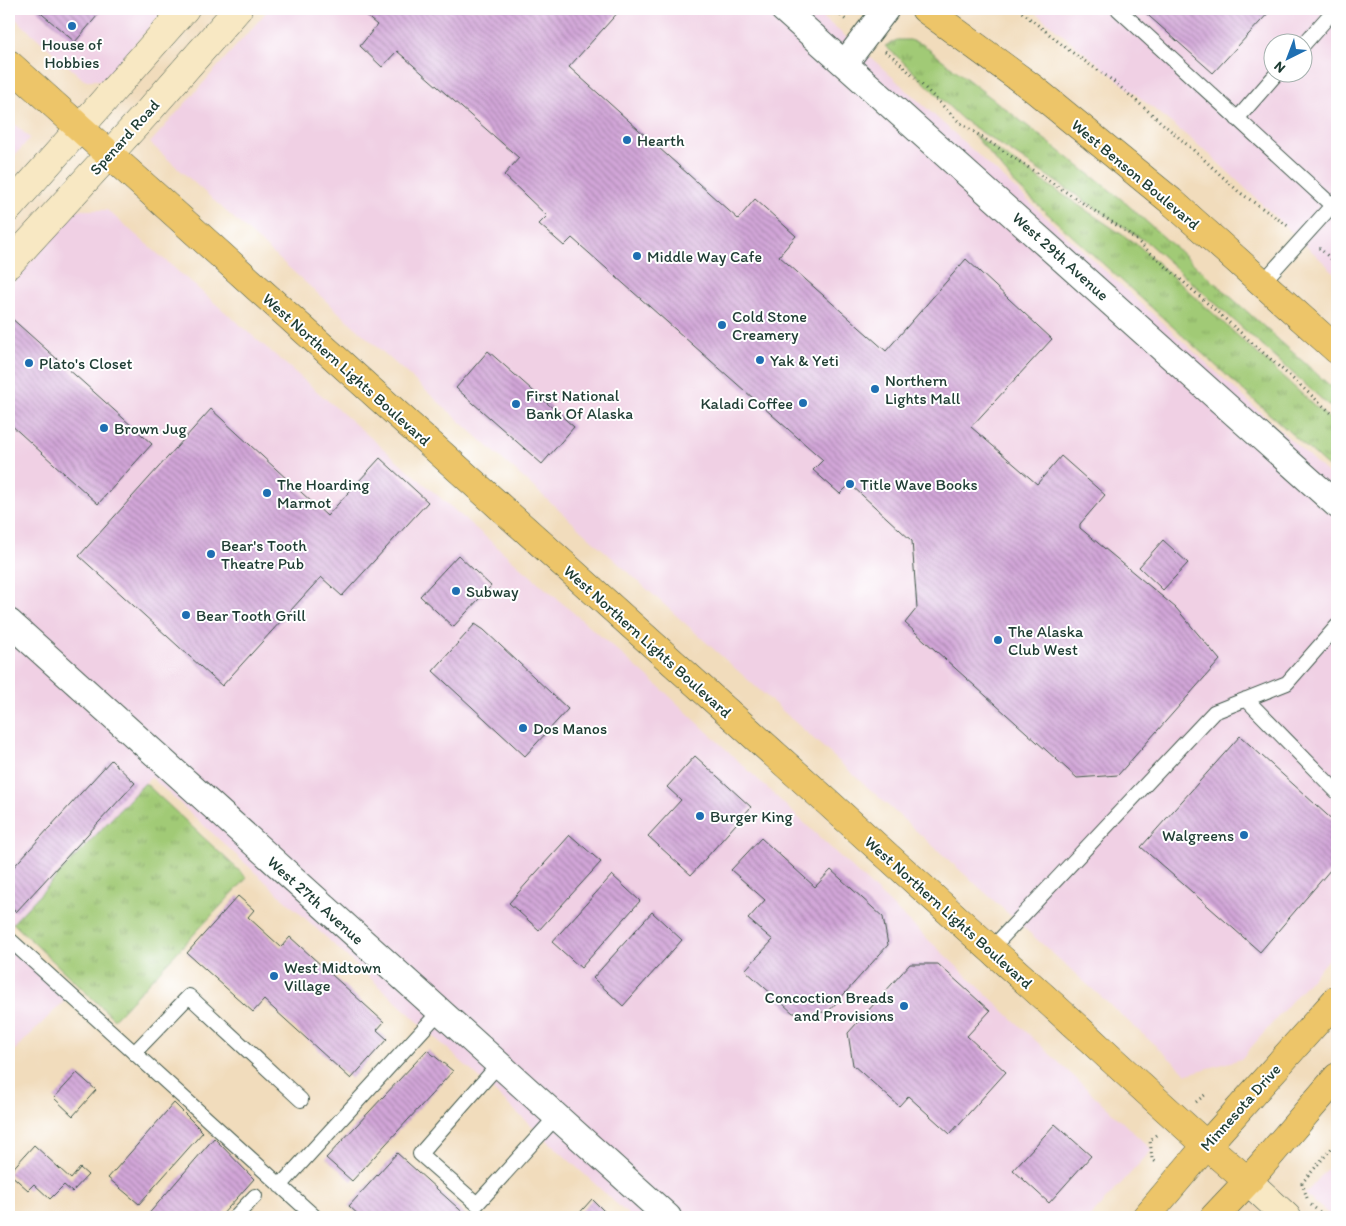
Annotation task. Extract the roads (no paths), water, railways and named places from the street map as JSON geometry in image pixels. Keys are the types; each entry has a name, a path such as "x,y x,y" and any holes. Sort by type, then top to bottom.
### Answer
{"main road":[{"path":"9,208 185,9"},
{"name":"Spenard Road","path":"9,264 238,9"},
{"name":"West Benson Boulevard","path":"926,9 1034,88 1171,201 1337,350"},
{"name":"West Northern Lights Boulevard","path":"9,64 991,949 1206,1146 1287,1217"},
{"name":"Minnesota Drive","path":"1146,1217 1206,1146 1337,999"},
{"path":"1214,1217 1248,1181 1337,1077"}],"street":[{"name":"West 29th Avenue","path":"783,9 1337,505"},
{"path":"845,63 886,9"},
{"name":"West 27th Avenue","path":"9,622 668,1217"}],"lane":[{"path":"1118,9 1237,119 1335,205 1262,283"},
{"path":"1314,33 1335,9"},
{"path":"1237,119 1269,82"},
{"path":"991,949 1214,712 1287,683 1337,626"},
{"path":"1246,699 1336,788"},
{"path":"9,939 315,1217"},
{"path":"134,1053 189,996 301,1100"},
{"path":"280,1186 440,1012"},
{"path":"499,1064 420,1154 477,1204 556,1117"},
{"path":"235,1217 254,1196"}],"place":[{"name":"House of Hobbies","path":"72,26"},
{"name":"Hearth","path":"627,140"},
{"name":"Middle Way Cafe","path":"637,256"},
{"name":"Cold Stone Creamery","path":"722,325"},
{"name":"Yak & Yeti","path":"760,360"},
{"name":"Plato's Closet","path":"29,363"},
{"name":"Northern Lights Mall","path":"875,389"},
{"name":"Kaladi Coffee","path":"803,403"},
{"name":"First National Bank Of Alaska","path":"516,404"},
{"name":"Brown Jug","path":"104,428"},
{"name":"Title Wave Books","path":"850,484"},
{"name":"The Hoarding Marmot","path":"267,493"},
{"name":"Bear's Tooth Theatre Pub","path":"211,554"},
{"name":"Subway","path":"456,591"},
{"name":"Bear Tooth Grill","path":"186,615"},
{"name":"The Alaska Club West","path":"998,640"},
{"name":"Dos Manos","path":"523,728"},
{"name":"Burger King","path":"700,816"},
{"name":"Walgreens","path":"1244,835"},
{"name":"West Midtown Village","path":"274,976"},
{"name":"Concoction Breads and Provisions","path":"904,1006"}]}
